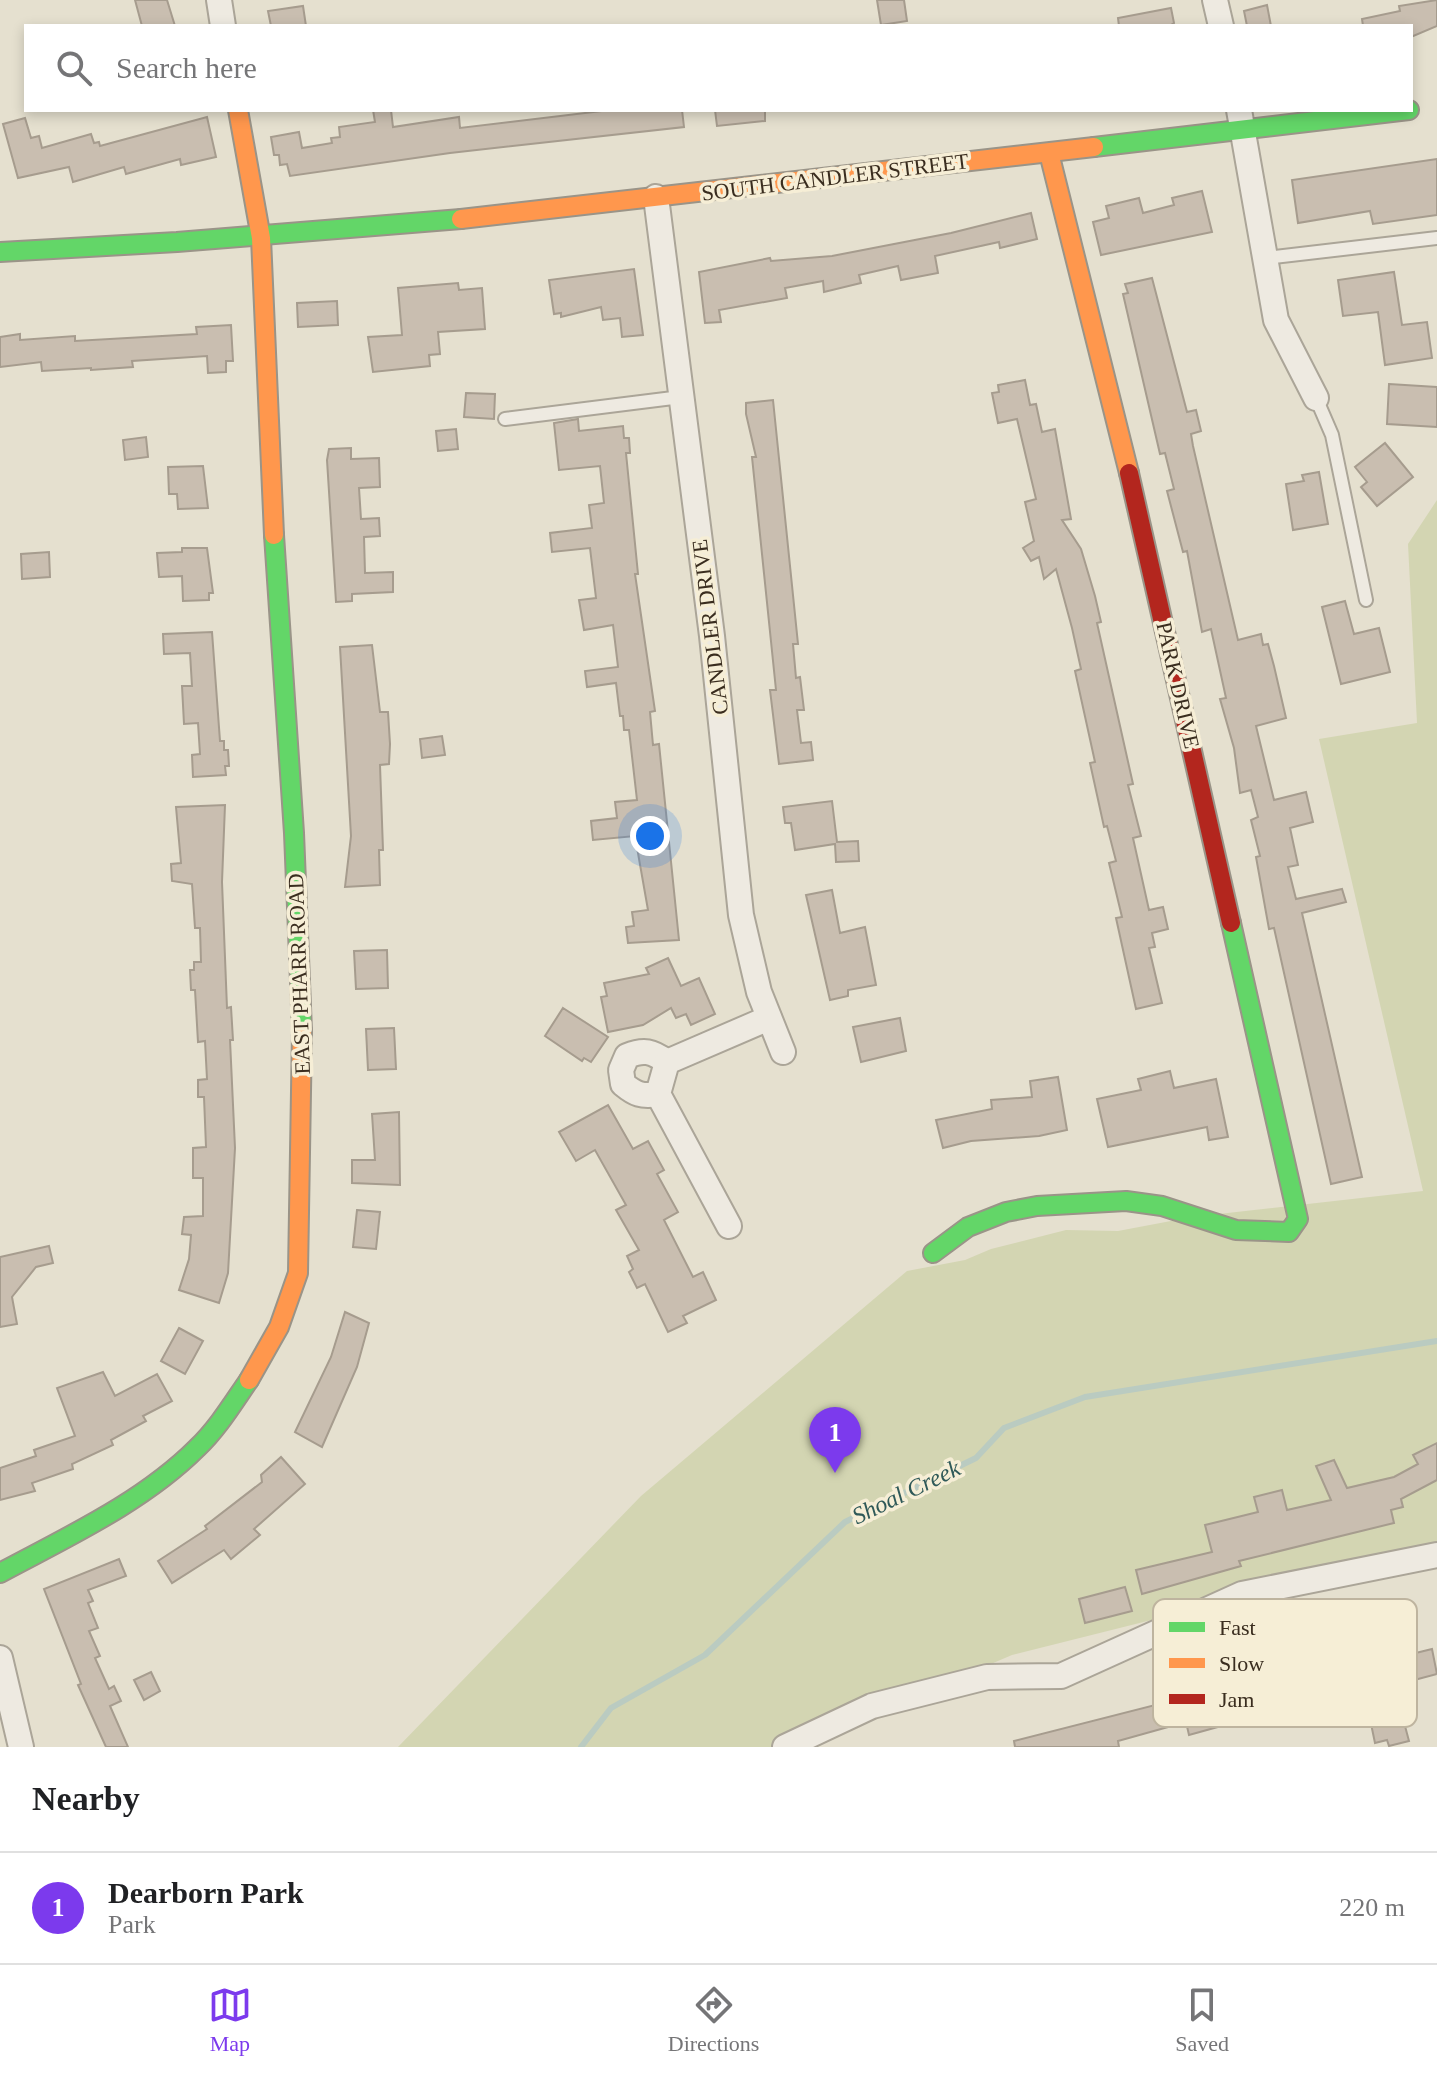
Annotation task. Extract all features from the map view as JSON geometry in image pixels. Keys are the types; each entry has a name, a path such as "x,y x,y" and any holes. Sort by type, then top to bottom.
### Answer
{"street":[{"path":"219,0 223,24"},
{"path":"1215,0 1221,24"},
{"name":"EAST PHARR ROAD","path":"0,1573 63,1539 189,1457 224,1418 263,1357 290,1308 298,1273 302,1018 261,238 238,112"},
{"name":"SOUTH CANDLER STREET","path":"0,252 261,238 1049,153 1242,120 1368,112"},
{"path":"1242,120 1276,320 1316,398"},
{"name":"PARK DRIVE","path":"933,1253 968,1227 1006,1212 1037,1206 1126,1201 1162,1206 1236,1230 1289,1232 1298,1219 1169,646 1082,277 1049,153"},
{"name":"CANDLER DRIVE","path":"656,197 712,636 741,915 759,992 783,1052"},
{"path":"667,1062 769,1018"},
{"path":"658,1094 645,1096 634,1093 623,1084 621,1070 627,1056 640,1050 654,1052 667,1062"},
{"path":"667,1062 658,1094 729,1226"},
{"path":"1231,1599 1242,1594 1437,1555"},
{"path":"785,1747 886,1702 987,1677 1061,1676 1153,1634"},
{"path":"0,1658 21,1747"}],"lane":[{"path":"1266,258 1437,238"},
{"path":"505,419 681,397"},
{"path":"1316,398 1332,435 1366,600"}],"green space":[{"path":"1437,500 1437,1556 1235,1599 1153,1599 1153,1620 1012,1655 796,1747 398,1747 641,1496 907,1271 965,1260 991,1249 1066,1230 1118,1231 1192,1217 1423,1191 1319,739 1417,723 1408,544"}],"building":[{"path":"135,0 167,0 174,24 141,24"},
{"path":"877,0 904,0 907,21 881,24"},
{"path":"1437,0 1437,26 1413,36 1413,24 1363,24 1362,19 1400,11 1399,6"},
{"path":"1267,5 1271,24 1247,24 1244,11"},
{"path":"303,6 306,24 271,24 268,11"},
{"path":"1171,8 1174,23 1119,24 1118,18"},
{"path":"373,112 391,112 393,127 459,117 460,128 593,112 682,112 684,127 450,153 290,176 287,164 280,165 279,155 274,155 271,137 299,132 302,148 332,143 331,138 340,137 339,127 375,122"},
{"path":"715,112 765,112 765,121 717,126"},
{"path":"207,117 216,157 181,165 180,159 126,174 124,167 73,182 69,167 18,178 3,124 25,118 31,138 39,136 42,148 91,134 94,143 99,142 100,146"},
{"path":"1437,159 1437,215 1373,224 1370,211 1298,223 1292,180"},
{"path":"1202,191 1212,232 1101,255 1093,222 1109,218 1106,206 1139,198 1143,213 1174,205 1172,198"},
{"path":"1031,213 1037,239 1000,248 999,242 935,256 938,273 901,280 898,266 859,275 861,283 824,292 823,281 785,288 787,298 719,310 721,322 705,323 699,272 770,258 771,261 832,256 951,233"},
{"path":"634,269 643,335 622,337 620,318 603,320 601,307 561,317 561,313 554,314 549,280"},
{"path":"1394,272 1402,325 1427,322 1432,358 1385,365 1378,312 1343,316 1338,280"},
{"path":"1152,278 1187,412 1196,410 1201,431 1191,434 1193,446 1238,640 1261,634 1263,645 1268,644 1274,666 1286,718 1256,726 1274,800 1306,792 1313,822 1290,828 1298,865 1288,867 1296,899 1342,889 1346,902 1302,913 1362,1177 1331,1184 1274,928 1269,929 1256,857 1260,856 1251,820 1258,817 1251,790 1240,793 1234,748 1220,699 1226,698 1211,629 1202,632 1187,551 1183,552 1167,491 1174,489 1165,453 1160,454 1123,294 1128,293 1125,284"},
{"path":"458,283 459,290 482,288 485,329 438,332 440,354 429,355 430,366 373,372 368,337 402,335 398,288"},
{"path":"337,301 338,325 298,327 297,303"},
{"path":"231,325 233,361 226,361 226,372 208,373 207,356 132,361 133,367 91,370 42,371 41,362 0,367 0,337 20,334 20,340 75,336 75,341 197,334 196,327"},
{"path":"1025,380 1030,405 1036,404 1042,432 1055,429 1071,519 1062,520 1081,549 1101,622 1097,623 1133,784 1128,785 1141,836 1133,838 1149,910 1163,907 1168,929 1152,933 1155,947 1149,948 1162,1003 1136,1009 1116,918 1122,917 1109,863 1116,861 1107,826 1104,827 1090,763 1095,762 1075,671 1081,669 1072,628 1056,569 1044,579 1039,557 1031,561 1023,548 1034,541 1025,502 1036,499 1017,419 998,423 992,393 999,392 998,385"},
{"path":"1389,384 1437,387 1437,427 1387,424"},
{"path":"466,393 495,394 494,419 464,417"},
{"path":"773,400 798,644 793,644 796,678 800,677 804,710 797,710 801,743 811,742 813,760 779,764 770,690 776,690 752,457 756,457 746,414 746,403"},
{"path":"578,419 579,431 623,426 624,438 629,438 630,453 626,453 638,574 635,574 655,711 650,712 653,745 659,744 679,940 628,943 626,927 634,926 632,912 648,910 635,836 593,840 591,821 617,818 615,802 637,800 629,730 624,730 623,716 620,716 616,683 587,687 585,671 618,667 613,625 584,630 579,600 596,598 590,548 552,552 550,533 592,528 589,505 604,503 600,466 559,470 554,423"},
{"path":"456,429 458,449 438,451 436,431"},
{"path":"146,437 148,457 125,460 123,440"},
{"path":"1385,443 1413,477 1377,506 1361,487 1367,482 1355,467"},
{"path":"351,448 351,459 379,458 380,487 359,488 361,519 379,518 380,536 364,537 365,573 393,572 393,592 352,594 352,601 336,602 327,460 329,449"},
{"path":"203,466 208,508 178,509 177,494 169,494 168,467"},
{"path":"1319,472 1328,524 1293,530 1286,484 1304,481 1302,475"},
{"path":"182,548 207,548 213,593 209,593 209,600 183,601 182,576 159,577 157,553 182,552"},
{"path":"49,552 50,577 22,579 21,554"},
{"path":"1345,601 1354,634 1379,628 1390,672 1341,684 1322,607"},
{"path":"212,632 220,741 224,741 224,750 228,750 229,766 225,766 226,775 193,777 192,755 200,754 198,723 184,724 182,686 192,686 190,653 164,654 163,634"},
{"path":"372,645 380,712 388,712 390,744 389,764 380,765 383,850 379,850 380,885 345,887 351,836 340,647"},
{"path":"442,736 445,755 422,758 420,739"},
{"path":"832,801 837,842 858,841 859,861 836,862 835,844 795,850 791,823 785,823 783,807"},
{"path":"225,805 222,882 227,1008 231,1007 233,1040 230,1040 235,1148 228,1273 219,1303 179,1290 189,1259 191,1235 182,1234 184,1217 203,1216 203,1178 193,1178 193,1148 206,1147 204,1097 198,1097 198,1080 207,1079 205,1041 198,1042 195,990 191,990 190,970 194,970 194,962 201,962 200,928 195,928 192,884 172,881 171,864 181,863 176,807"},
{"path":"832,890 840,933 865,927 876,985 848,990 848,996 830,1000 806,895"},
{"path":"387,950 388,988 356,989 354,951"},
{"path":"668,958 681,986 699,978 715,1014 691,1025 686,1014 676,1018 671,1008 643,1025 608,1032 601,997 607,996 604,983 649,974 646,968"},
{"path":"563,1008 608,1037 591,1062 584,1058 582,1061 545,1036"},
{"path":"900,1018 906,1051 861,1062 853,1027"},
{"path":"394,1028 396,1069 368,1070 366,1029"},
{"path":"1170,1071 1174,1088 1216,1079 1228,1137 1209,1140 1207,1127 1108,1147 1097,1099 1141,1090 1138,1079"},
{"path":"1058,1077 1067,1130 1039,1136 971,1141 943,1148 936,1120 992,1109 991,1100 1032,1097 1030,1081"},
{"path":"608,1105 633,1149 648,1141 664,1170 657,1174 678,1212 664,1220 693,1277 703,1272 716,1300 683,1316 687,1323 668,1332 645,1284 637,1288 629,1272 633,1269 627,1256 639,1250 616,1210 626,1205 595,1150 576,1161 559,1132"},
{"path":"399,1112 400,1185 352,1183 352,1160 375,1160 372,1114"},
{"path":"357,1210 380,1212 376,1249 353,1247"},
{"path":"49,1246 53,1263 36,1267 12,1297 17,1324 0,1327 0,1257"},
{"path":"345,1312 369,1323 357,1367 322,1447 295,1432 331,1357"},
{"path":"179,1328 203,1341 185,1374 161,1361"},
{"path":"103,1372 115,1396 157,1374 172,1401 143,1416 146,1421 111,1440 113,1445 72,1464 73,1469 32,1483 35,1491 0,1500 0,1468 36,1456 34,1450 75,1436 57,1388"},
{"path":"1437,1443 1437,1480 1401,1499 1403,1507 1391,1510 1394,1523 1239,1561 1241,1566 1142,1594 1136,1570 1212,1552 1205,1525 1258,1512 1254,1497 1282,1490 1287,1510 1331,1500 1316,1466 1334,1460 1347,1488 1394,1477 1418,1464 1413,1455"},
{"path":"281,1457 305,1484 254,1529 260,1535 231,1559 224,1550 172,1583 158,1561 207,1529 205,1526 262,1482 261,1475"},
{"path":"119,1559 126,1576 88,1590 93,1601 88,1603 98,1628 89,1631 100,1656 95,1658 109,1689 114,1686 121,1701 110,1706 128,1747 106,1747 78,1685 81,1684 44,1589"},
{"path":"1125,1587 1132,1611 1085,1623 1079,1599"},
{"path":"1432,1649 1437,1674 1417,1679 1417,1653"},
{"path":"151,1672 160,1691 144,1700 134,1680"},
{"path":"1153,1706 1153,1727 1168,1727 1118,1741 1119,1747 1015,1747 1014,1741"},
{"path":"1187,1727 1218,1727 1189,1735"},
{"path":"1372,1727 1405,1727 1409,1741 1389,1746 1387,1740 1375,1743"}],"waterway":[{"name":"Shoal Creek","path":"581,1747 611,1708 705,1655 845,1522 976,1458 1004,1428 1085,1397 1437,1341"}],"traffic: fast":[{"path":"1094,147 1392,112"},
{"path":"0,252 177,242 461,219"},
{"path":"274,535 294,833 302,1031"},
{"path":"933,1253 968,1227 1006,1212 1037,1206 1126,1201 1162,1206 1236,1230 1289,1232 1298,1219 1231,923"},
{"path":"0,1573 78,1532 153,1485 205,1440 249,1380"}],"traffic: slow":[{"path":"238,112 261,238 274,535"},
{"path":"461,219 1094,147"},
{"path":"1049,153 1129,473"},
{"path":"249,1380 279,1327 298,1273 302,1031"}],"traffic: jam":[{"path":"1129,473 1231,923"}],"place":[{"name":"Dearborn Park","path":"835,1473"}]}
